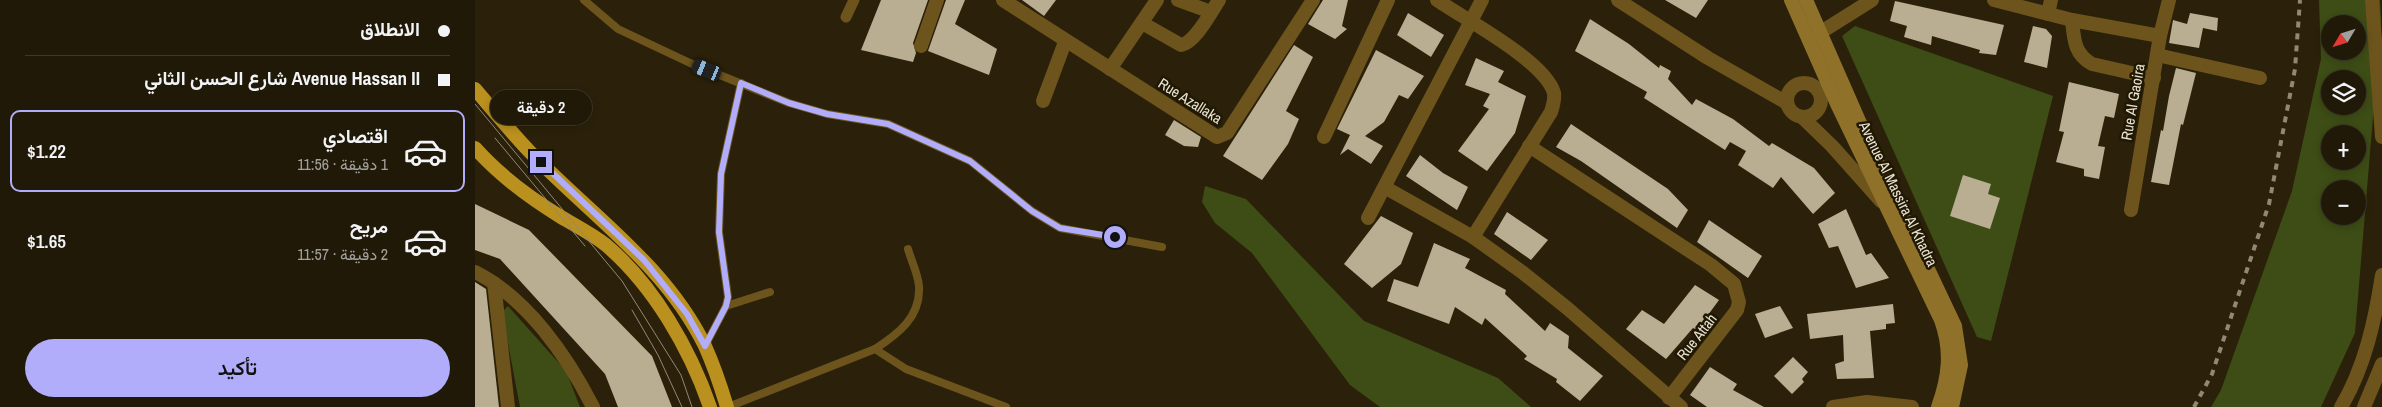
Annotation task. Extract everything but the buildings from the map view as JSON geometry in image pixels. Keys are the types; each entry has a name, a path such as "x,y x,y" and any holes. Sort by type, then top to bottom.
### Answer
{"highway":[{"path":"475,89 531,153 644,260 687,314 705,346 728,407"},
{"path":"475,148 499,172 559,216 606,245 629,269 676,331 690,356 710,407"}],"main road":[{"name":"Avenue Al Massira Al Khadra","path":"1791,0 1808,41 1946,333 1949,359 1948,372 1939,407"},
{"name":"Avenue Al Massira Al Khadra","path":"1806,0 1820,32 1831,89 1955,326 1961,364 1952,407"}],"street":[{"path":"846,17 853,0"},
{"path":"921,46 937,0"},
{"name":"Rue Azallaka","path":"1003,0 1212,136 1221,137 1227,133 1313,0"},
{"path":"1110,69 1157,0"},
{"path":"1178,0 1211,12"},
{"path":"1142,24 1181,45 1185,44 1192,40 1219,0"},
{"path":"1324,138 1388,0"},
{"path":"1437,0 1530,60 1544,76 1554,96 1551,112 1473,237"},
{"path":"1368,218 1386,188 1482,0"},
{"path":"1618,0 1708,58 1787,103"},
{"path":"1808,41 1873,0"},
{"path":"1994,0 2072,20 2160,36"},
{"path":"2048,14 2051,0"},
{"name":"Rue Al Gaoira","path":"2131,210 2160,36 2169,0"},
{"path":"2372,0 2379,68 2382,137"},
{"path":"2072,20 2075,45 2084,60 2092,64 2154,78"},
{"path":"1043,102 1065,42"},
{"path":"2157,55 2260,78"},
{"path":"1803,118 1811,116 1818,111 1831,89 1817,88 1809,83 1800,83 1792,87 1788,94 1787,103 1792,113 1803,118 1838,152 1887,209"},
{"name":"Rue Attah","path":"1529,146 1711,266 1734,284 1739,302 1733,318 1669,398"},
{"path":"1386,188 1473,237 1567,308 1681,407"},
{"path":"475,272 495,283 529,315 559,348 593,407"},
{"path":"2341,407 2359,370 2368,342 2374,322 2382,275"},
{"path":"495,283 508,407"},
{"path":"2364,407 2382,364"},
{"path":"1839,406 1867,402 1912,407"}],"lane":[{"path":"584,0 619,29 690,63 789,103 827,114 888,124 970,161 1032,211 1060,228 1162,247"},
{"path":"705,346 726,306 728,297 719,232 721,174 741,83"},
{"path":"728,407 875,349 895,336 909,322 917,305 919,285 908,249"},
{"path":"726,306 770,292"},
{"path":"875,349 912,372 1006,407"}],"green space":[{"path":"2319,0 2380,0 2381,21 2366,201 2366,180 2321,180 2321,225 2364,225 2355,333 2321,407 2211,407 2221,390 2292,191 2321,59"},
{"path":"1855,26 2053,96 1991,341 1977,337 1842,36"},
{"path":"1205,186 1246,199 1364,321 1498,378 1531,407 1380,407 1350,385 1252,253 1215,223 1202,202"},
{"path":"508,306 566,371 580,407 520,407 502,312"}],"tram line":[{"path":"475,104 622,281 681,375 692,407"},
{"path":"495,138 585,246"},
{"path":"632,310 658,355 682,407"}],"railway":[{"path":"2194,407 2212,374 2269,204 2295,69 2300,0"}],"route":[{"path":"541,162 644,260 687,314 705,346 726,306 728,297 719,232 721,174 741,83 789,103 827,114 888,124 970,161 1032,211 1060,228 1115,237"}]}
